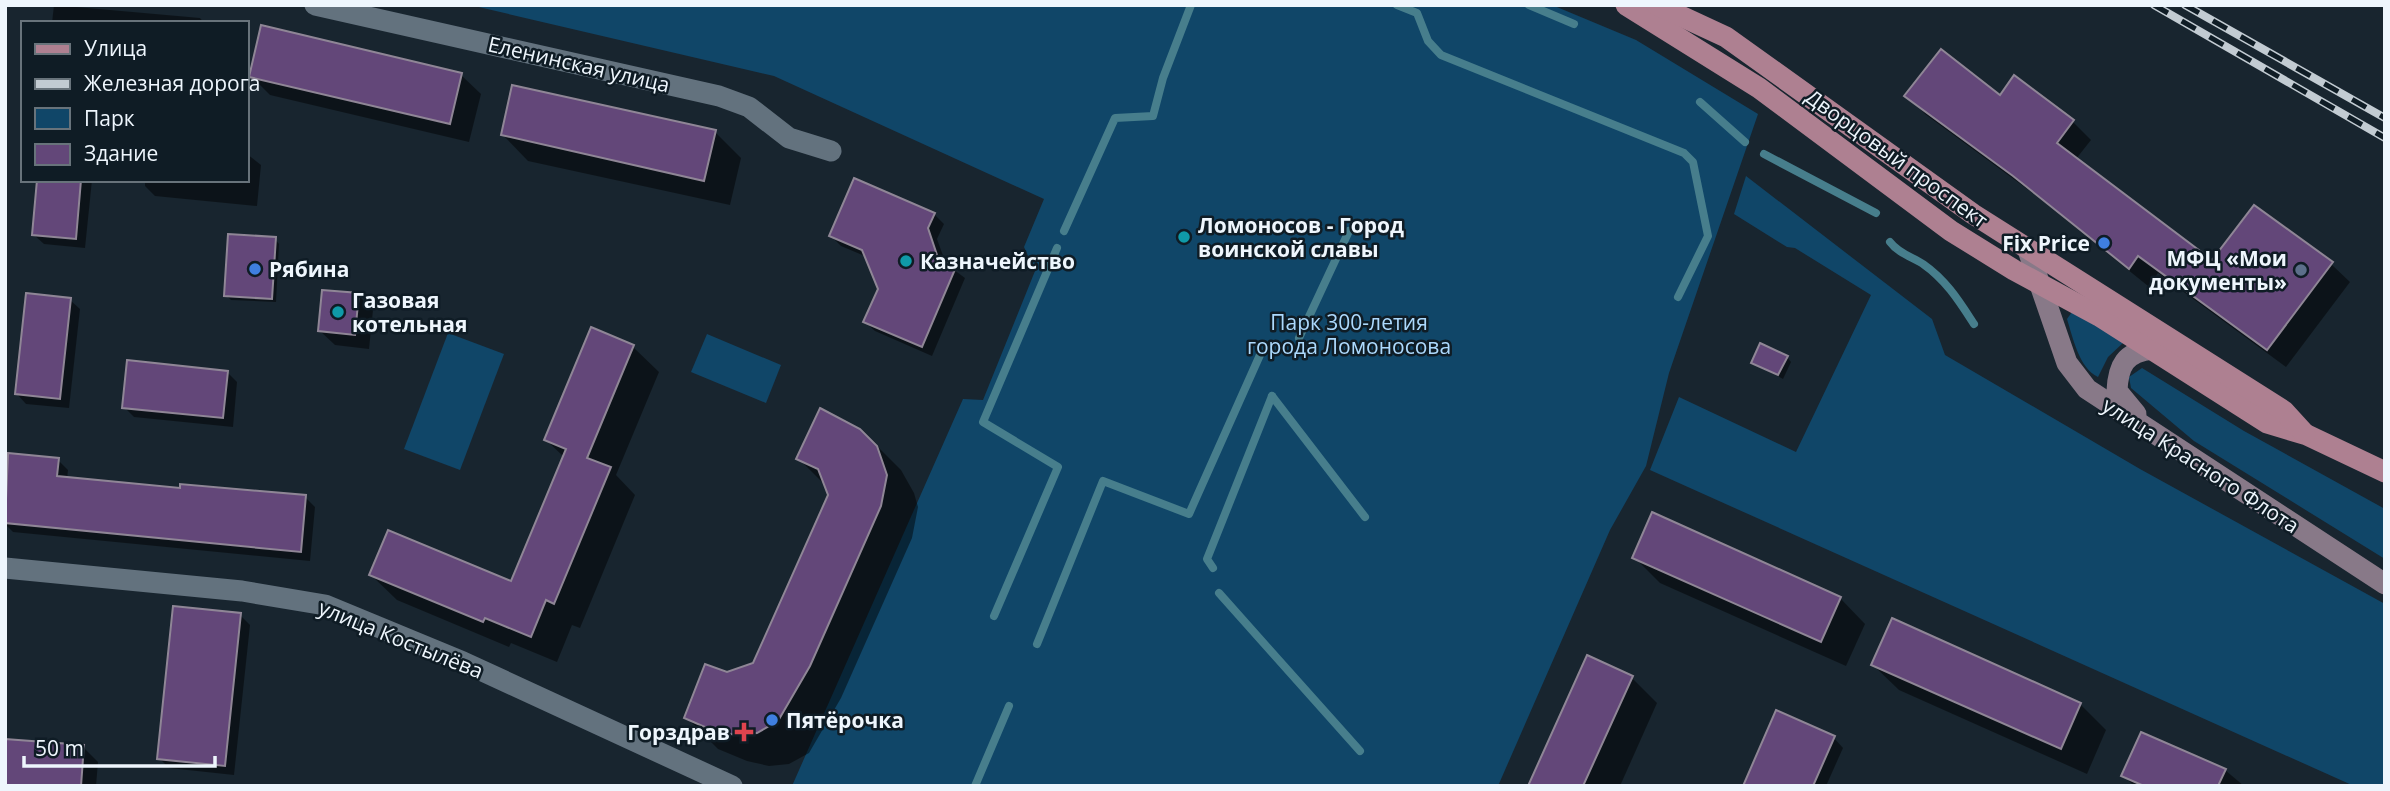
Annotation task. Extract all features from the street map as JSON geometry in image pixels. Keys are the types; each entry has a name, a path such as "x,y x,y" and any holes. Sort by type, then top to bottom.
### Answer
{"main road":[{"name":"Дворцовый проспект","path":"1626,5 1759,88 1951,230 2014,270 2099,316 2267,423 2307,435 2385,472"},
{"name":"Дворцовый проспект","path":"1657,5 1726,37 1973,215 2284,411 2307,435"},
{"path":"2028,250 2048,290 2049,318"},
{"name":"улица Красного Флота","path":"2014,270 2049,318 2075,377 2087,389 2164,443 2385,584"},
{"path":"2048,290 2070,287 2090,291"},
{"path":"2152,349 2139,351 2122,363 2116,391 2164,443"}],"street":[{"name":"Еленинская улица","path":"315,5 719,96 749,107 789,138 831,150"},
{"name":"улица Костылёва","path":"5,568 242,591 325,605 463,662 732,786"}],"green space":[{"name":"Парк 300-летия города Ломоносова","path":"470,5 1552,5 1636,40 1758,114 1669,373 1646,466 1610,530 1498,786 792,786 963,399 983,400 1035,271 1024,247 1044,199 774,76"},
{"path":"1746,176 1932,319 1945,355 2140,469 2385,604 2385,786 2354,786 1650,470 1679,397 1796,452 1871,295 1734,214"},
{"path":"2072,312 2124,342 2108,357 2098,377 2091,373 2081,360 2067,319"},
{"path":"448,333 504,354 460,470 404,449"},
{"path":"707,334 781,365 766,403 691,372"},
{"path":"2142,368 2244,431 2385,509 2385,559 2194,441 2131,388 2129,377"}],"building":[{"path":"261,25 462,73 450,124 249,77"},
{"path":"1941,49 2000,95 2014,75 2074,120 2057,143 2212,260 2254,205 2333,262 2267,350 2138,256 2129,269 2013,176 1904,96"},
{"path":"512,85 716,130 704,181 501,135"},
{"name":"Казначейство","path":"854,178 935,213 928,228 938,258 956,267 922,347 863,322 878,289 862,250 829,236"},
{"path":"37,182 81,182 76,239 32,235"},
{"path":"228,234 276,237 272,299 224,296"},
{"name":"Газовая котельная","path":"322,290 359,293 355,335 318,331"},
{"path":"26,293 71,298 60,399 15,394"},
{"path":"591,327 634,345 587,458 611,467 554,604 546,600 531,637 485,618 483,622 369,575 388,530 511,581 566,449 544,440"},
{"path":"1760,343 1788,356 1778,375 1751,363"},
{"path":"127,360 228,371 223,418 122,408"},
{"path":"820,408 860,429 877,446 887,475 881,506 810,666 778,721 757,733 736,735 714,731 684,718 705,664 727,672 753,663 828,495 818,469 796,459"},
{"path":"8,453 59,458 57,476 180,488 180,484 306,495 301,552 5,523"},
{"path":"1652,512 1841,597 1821,642 1632,558"},
{"path":"173,606 241,613 225,766 157,759"},
{"path":"1892,618 2081,703 2061,749 1871,665"},
{"path":"1587,655 1633,676 1583,786 1528,786"},
{"path":"1776,710 1835,736 1813,786 1743,786"},
{"path":"2141,732 2226,769 2218,786 2144,786 2121,776"},
{"path":"5,739 84,745 81,786 5,786"}],"waterway":[{"path":"1064,231 1115,118 1153,116 1163,78 1191,5"},
{"path":"1397,5 1417,13 1428,41 1441,55 1684,153 1693,162 1708,236 1678,297"},
{"path":"1529,5 1574,24"},
{"path":"1700,102 1745,142"},
{"path":"1764,154 1876,213"},
{"path":"1299,338 1349,231"},
{"path":"1890,242 1939,277 1974,324"},
{"path":"994,616 1058,467 983,422 1057,248"},
{"path":"1037,644 1103,481 1189,514 1260,355"},
{"path":"1272,396 1365,517"},
{"path":"1213,568 1207,559 1272,396"},
{"path":"1219,593 1360,751"},
{"path":"975,786 1009,706"}],"railway":[{"path":"2154,5 2385,138"},
{"path":"2185,5 2385,118"}],"place":[{"name":"Ломоносов - Город воинской славы","path":"1184,237"},
{"name":"Fix Price","path":"2104,243"},
{"name":"Казначейство","path":"906,261"},
{"name":"Рябина","path":"255,269"},
{"name":"МФЦ «Мои документы»","path":"2301,270"},
{"name":"Газовая котельная","path":"338,312"},
{"name":"Пятёрочка","path":"772,720"},
{"name":"Горздрав","path":"744,732"}]}
